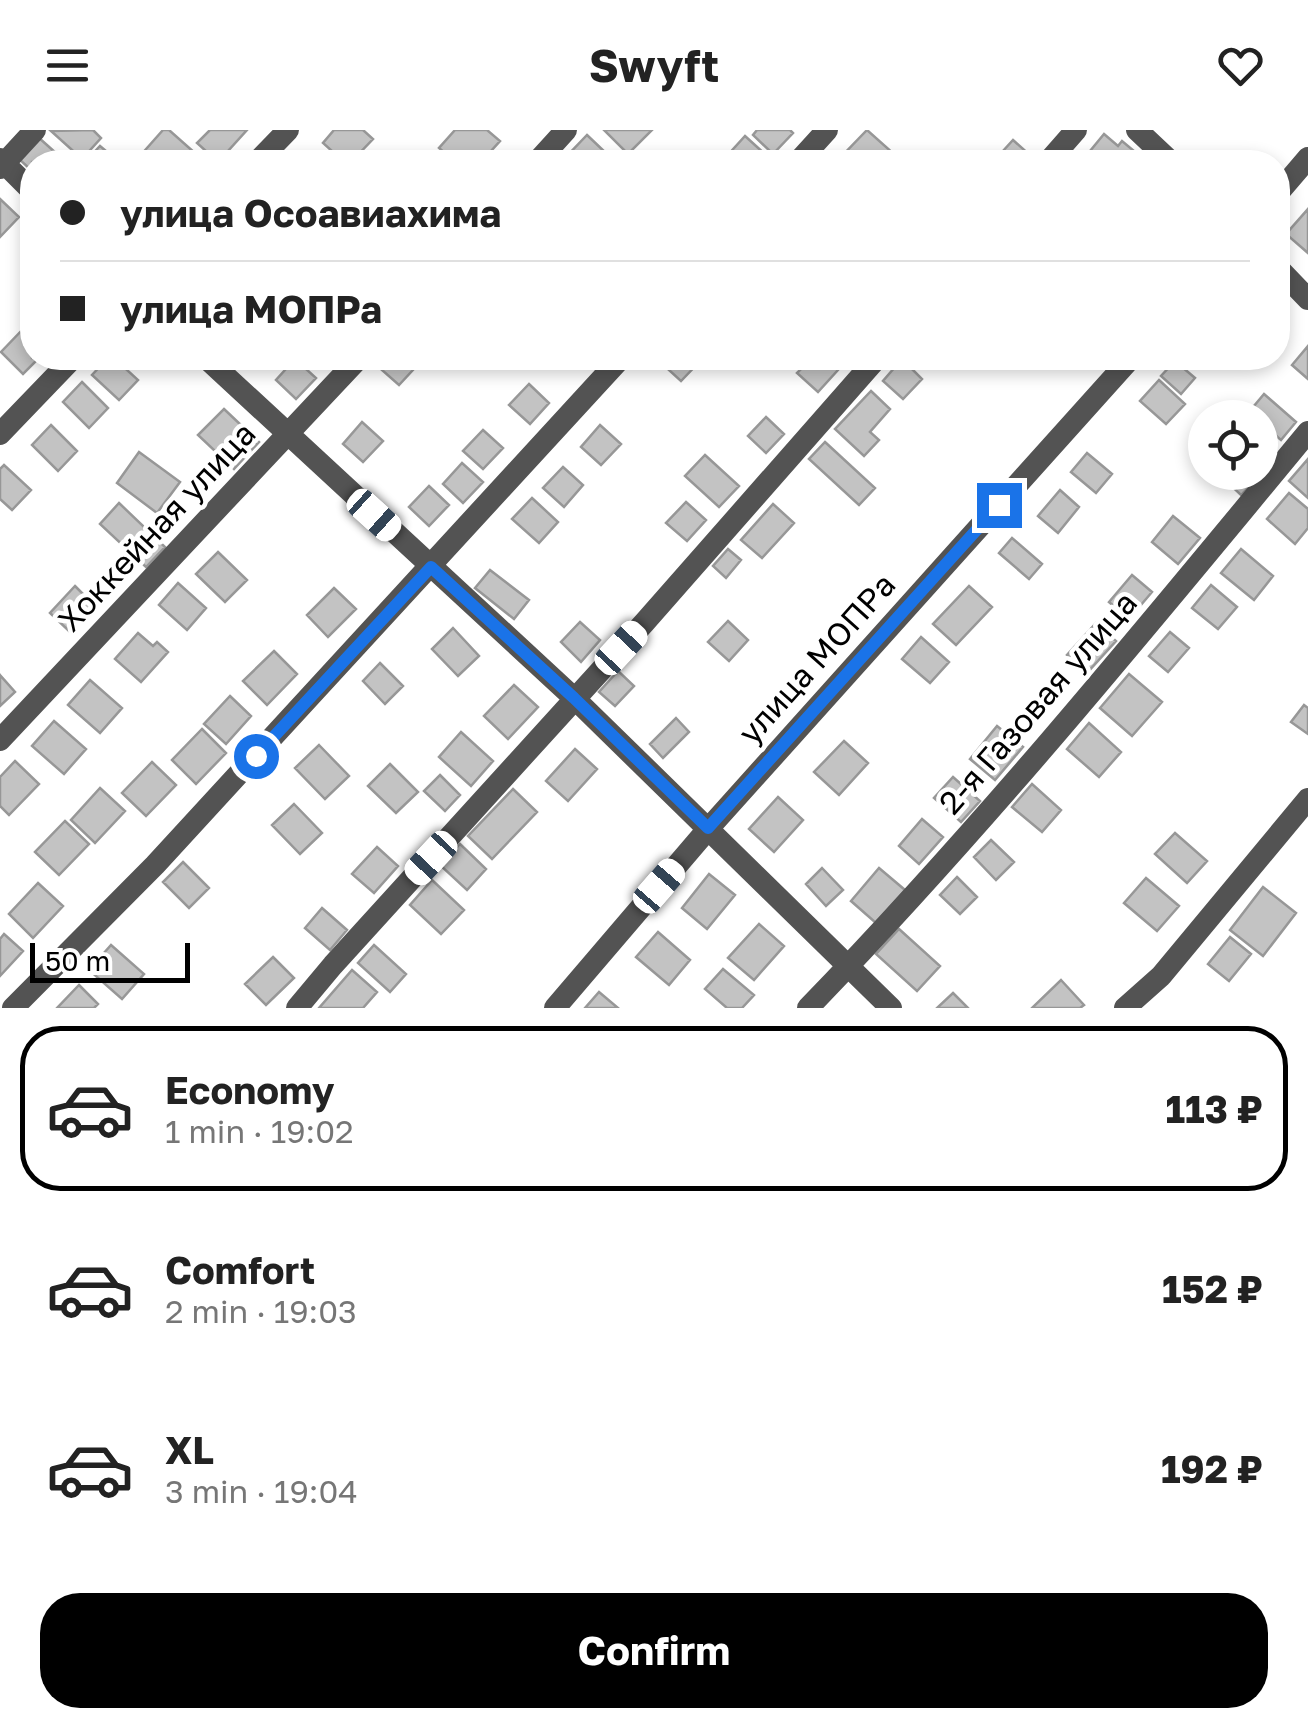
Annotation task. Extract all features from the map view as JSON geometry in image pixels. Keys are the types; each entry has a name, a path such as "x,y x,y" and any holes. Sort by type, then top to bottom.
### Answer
{"street":[{"path":"20,181 1,164 35,130"},
{"path":"269,150 288,130"},
{"path":"548,150 566,130"},
{"path":"809,150 828,130"},
{"path":"1058,150 1076,130"},
{"path":"1136,130 1157,150"},
{"path":"1290,179 1308,158"},
{"path":"1290,281 1308,300"},
{"path":"0,434 61,370"},
{"path":"219,370 574,698 891,1008"},
{"name":"Хоккейная улица","path":"0,740 348,370"},
{"path":"13,1008 156,865 610,370"},
{"path":"298,1008 866,370"},
{"name":"улица МОПРа","path":"555,1008 708,828 1120,370"},
{"name":"2-я Газовая улица","path":"808,1008 1116,664 1308,432"},
{"path":"1125,1008 1161,976 1308,799"}],"building":[{"path":"93,130 101,138 90,150 72,150 51,131"},
{"path":"163,130 169,130 192,150 145,150"},
{"path":"210,130 247,130 229,150 205,150 197,143"},
{"path":"334,130 363,130 373,139 362,150 331,150 323,143"},
{"path":"455,130 487,130 500,141 492,150 439,148"},
{"path":"604,130 652,130 632,150 624,150"},
{"path":"757,130 793,133 777,150 769,150 753,135"},
{"path":"867,130 890,150 848,150"},
{"path":"1104,134 1118,146 1122,141 1133,150 1091,150"},
{"path":"587,135 603,150 573,150"},
{"path":"745,136 760,150 732,150"},
{"path":"38,137 53,150 27,150"},
{"path":"1013,140 1024,150 1004,150"},
{"path":"0,199 19,217 0,237"},
{"path":"1308,209 1308,253 1290,237 1290,229"},
{"path":"20,332 20,370 27,370 23,374 1,352"},
{"path":"1308,346 1308,379 1292,365"},
{"path":"97,370 127,370 138,380 119,400 92,375"},
{"path":"285,370 307,370 316,378 296,399 276,380"},
{"path":"382,370 413,370 399,385"},
{"path":"669,370 692,370 681,381"},
{"path":"800,370 838,370 818,392 797,373"},
{"path":"892,370 913,370 922,379 903,399 883,381"},
{"path":"1167,370 1186,370 1195,378 1181,394 1161,376"},
{"path":"1159,380 1185,404 1166,424 1140,401"},
{"path":"82,382 108,408 89,428 63,402"},
{"path":"529,384 549,403 530,424 509,405"},
{"path":"871,391 890,409 870,432 879,440 864,456 835,429"},
{"path":"1278,406 1296,422 1281,440 1278,437"},
{"path":"224,409 259,442 234,469 198,435"},
{"path":"766,417 784,434 766,453 748,436"},
{"path":"362,422 383,441 363,462 343,444"},
{"path":"51,425 77,451 58,471 32,445"},
{"path":"600,425 621,444 601,465 581,447"},
{"path":"483,430 503,448 483,469 463,451"},
{"path":"825,442 875,488 859,505 809,459"},
{"path":"139,452 180,482 157,513 117,483"},
{"path":"1087,453 1112,474 1096,493 1071,472"},
{"path":"705,455 739,486 719,507 685,476"},
{"path":"1308,459 1308,498 1289,481"},
{"path":"462,463 483,482 463,503 443,484"},
{"path":"4,465 31,490 12,510 0,499 0,469"},
{"path":"563,467 583,485 564,507 543,488"},
{"path":"429,486 449,505 429,526 409,507"},
{"path":"1060,490 1079,507 1058,533 1038,516"},
{"path":"1289,493 1308,509 1308,528 1295,544 1267,519"},
{"path":"532,498 558,522 539,543 512,519"},
{"path":"686,502 706,520 687,541 666,523"},
{"path":"119,503 165,547 146,567 100,524"},
{"path":"773,504 794,523 762,558 741,540"},
{"path":"1173,516 1200,538 1178,564 1152,542"},
{"path":"1012,538 1042,564 1029,579 999,553"},
{"path":"728,549 741,560 726,578 713,566"},
{"path":"1241,549 1273,576 1254,600 1221,573"},
{"path":"218,552 247,580 225,602 196,574"},
{"path":"490,570 529,600 514,619 475,588"},
{"path":"1132,575 1152,592 1129,619 1109,602"},
{"path":"178,583 206,608 187,630 159,605"},
{"path":"1211,585 1237,607 1218,629 1192,608"},
{"path":"75,586 95,606 70,632 50,613"},
{"path":"969,586 992,607 956,645 933,624"},
{"path":"334,588 356,609 328,637 307,615"},
{"path":"728,621 748,640 729,661 708,642"},
{"path":"580,622 600,640 581,662 561,642"},
{"path":"1096,623 1116,641 1087,673 1067,655"},
{"path":"453,628 479,656 458,676 432,649"},
{"path":"1170,632 1189,648 1168,672 1149,656"},
{"path":"138,633 168,652 141,682 115,659"},
{"path":"921,637 949,662 930,683 902,659"},
{"path":"274,651 297,674 267,705 243,681"},
{"path":"380,663 403,686 385,704 363,681"},
{"path":"618,671 634,686 615,706 599,692"},
{"path":"1129,674 1162,702 1132,736 1100,708"},
{"path":"0,675 15,692 0,706"},
{"path":"90,680 122,708 100,733 68,705"},
{"path":"514,685 538,707 508,739 484,716"},
{"path":"230,696 251,716 226,744 204,724"},
{"path":"1304,705 1308,708 1308,734 1291,722"},
{"path":"676,718 689,732 663,758 650,744"},
{"path":"54,721 86,749 64,774 32,746"},
{"path":"1089,723 1121,752 1099,777 1067,749"},
{"path":"997,726 1023,747 995,780 970,759"},
{"path":"202,729 226,753 196,784 172,760"},
{"path":"461,732 493,761 471,786 439,757"},
{"path":"844,741 868,763 839,795 814,772"},
{"path":"319,745 349,776 325,799 295,768"},
{"path":"575,749 597,769 568,801 546,781"},
{"path":"15,761 39,784 9,815 0,806 0,777"},
{"path":"152,762 176,785 146,816 122,793"},
{"path":"390,764 418,792 396,813 368,786"},
{"path":"440,775 460,795 445,811 424,791"},
{"path":"953,777 980,801 961,822 934,798"},
{"path":"1032,784 1061,810 1042,832 1012,807"},
{"path":"100,788 125,811 95,843 71,820"},
{"path":"513,789 537,812 492,859 468,836"},
{"path":"778,797 803,820 774,852 749,829"},
{"path":"294,804 322,833 300,854 272,825"},
{"path":"922,819 943,837 919,864 899,846"},
{"path":"65,821 89,844 59,875 35,852"},
{"path":"1175,833 1207,861 1187,883 1155,854"},
{"path":"991,840 1014,862 996,880 974,857"},
{"path":"460,844 486,869 467,890 440,865"},
{"path":"377,847 398,866 374,893 352,874"},
{"path":"183,862 209,888 189,908 163,882"},
{"path":"822,868 843,890 826,906 806,884"},
{"path":"879,868 905,890 876,923 851,901"},
{"path":"709,874 735,895 707,929 682,908"},
{"path":"957,877 977,897 960,914 940,895"},
{"path":"1146,878 1179,906 1157,931 1124,903"},
{"path":"432,880 464,910 441,934 410,905"},
{"path":"38,883 63,906 33,938 9,914"},
{"path":"1263,887 1296,913 1263,956 1230,930"},
{"path":"322,908 347,930 330,950 305,928"},
{"path":"759,924 784,946 754,980 728,958"},
{"path":"899,929 940,966 917,991 876,954"},
{"path":"658,932 690,960 669,985 636,957"},
{"path":"4,934 23,951 0,976 0,939"},
{"path":"1230,937 1251,954 1229,981 1208,964"},
{"path":"111,945 144,974 122,999 89,970"},
{"path":"374,945 406,974 390,992 358,963"},
{"path":"273,957 294,978 266,1005 245,984"},
{"path":"723,969 754,995 742,1008 727,1008 705,989"},
{"path":"352,970 377,992 363,1008 319,1008"},
{"path":"1061,980 1084,1005 1032,1008"},
{"path":"79,985 98,1004 94,1008 57,1008"},
{"path":"599,992 618,1008 585,1008"},
{"path":"953,993 968,1008 937,1008"}],"route":[{"path":"256,756 431,567 708,828 999,505"}]}
